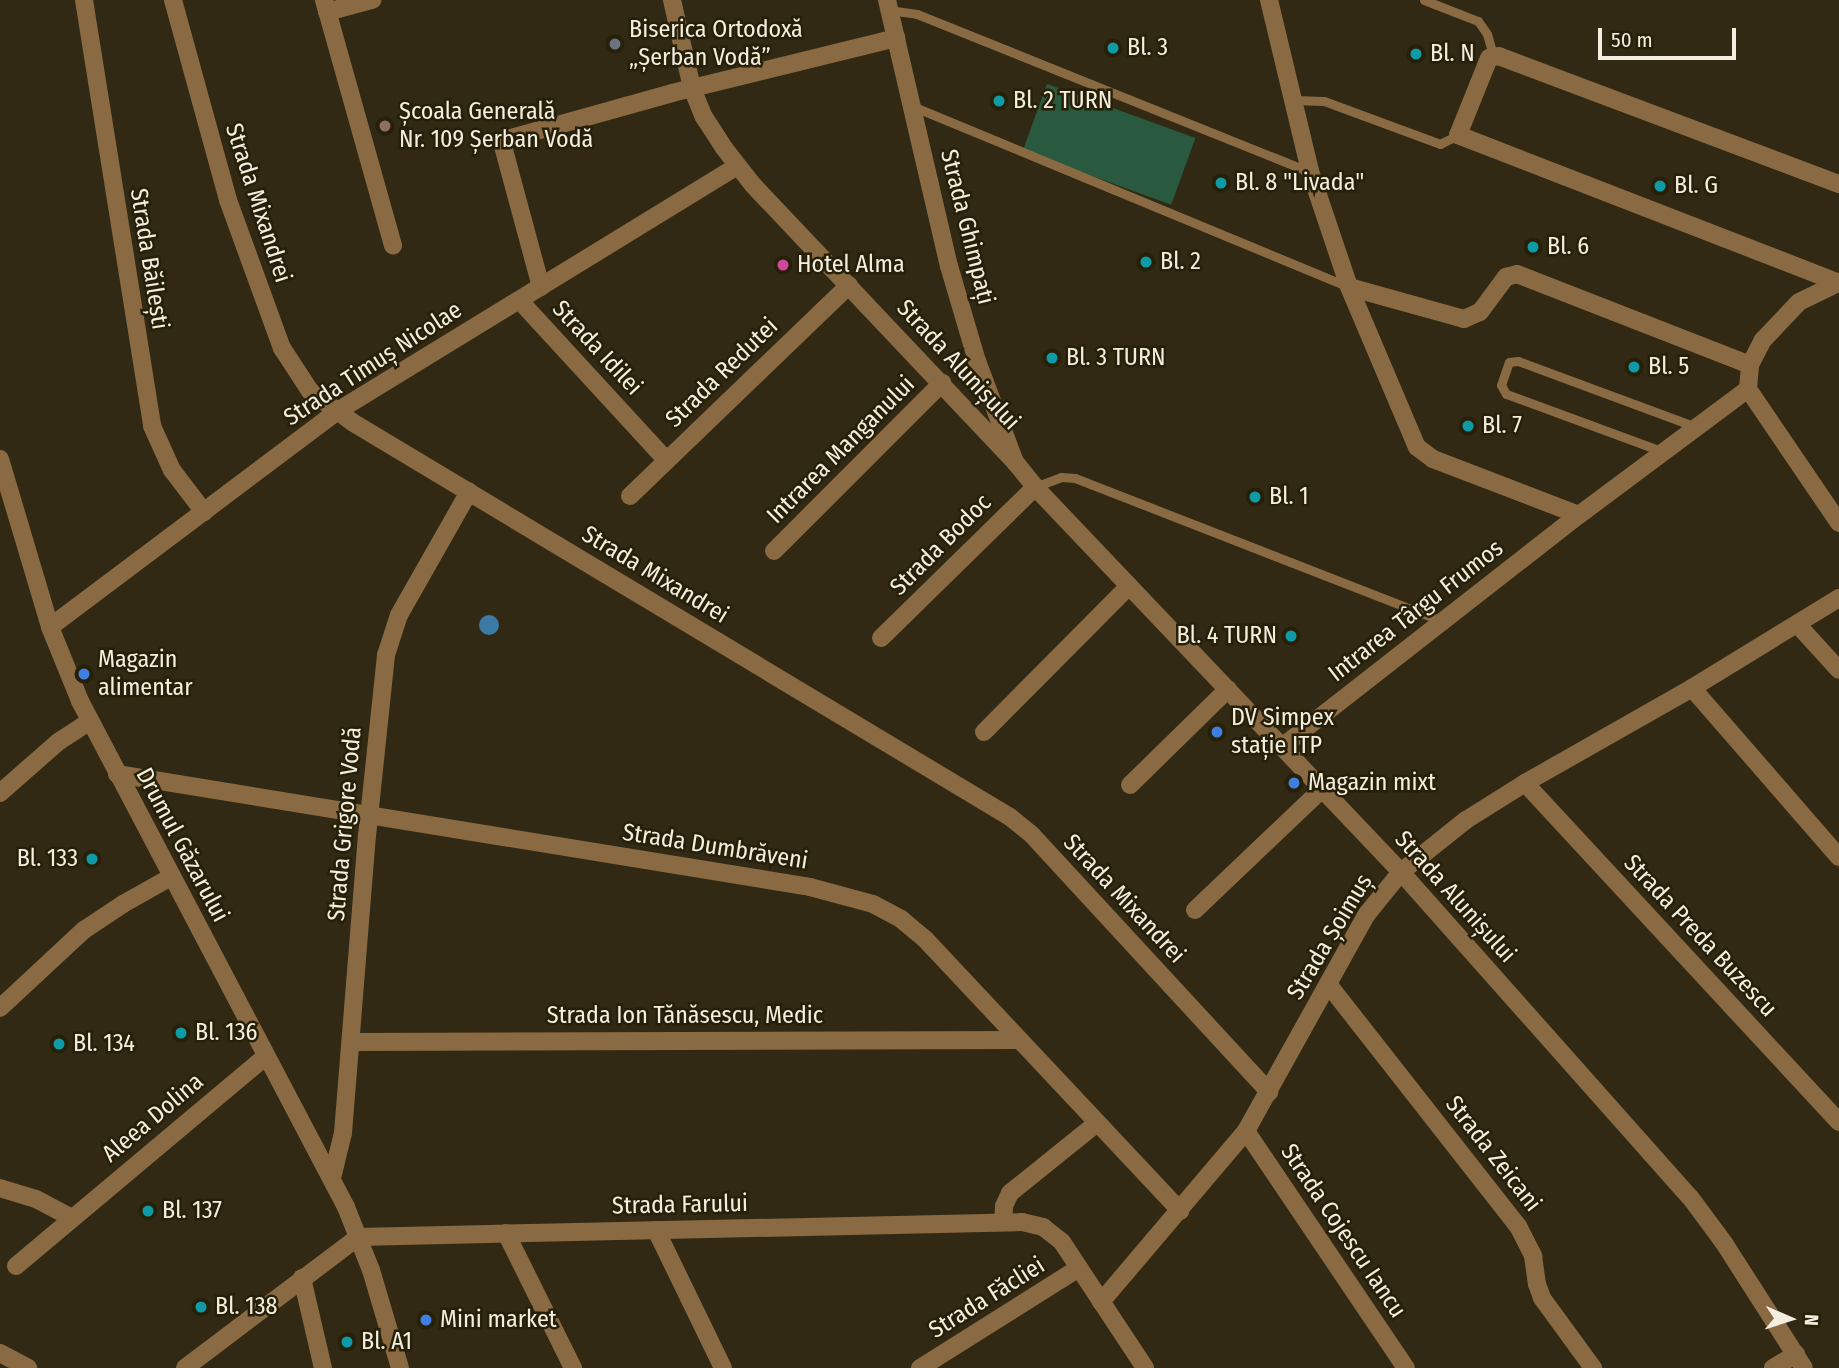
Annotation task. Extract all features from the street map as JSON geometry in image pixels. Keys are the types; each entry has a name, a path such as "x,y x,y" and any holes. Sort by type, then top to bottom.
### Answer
{"street":[{"name":"Strada Băilești","path":"84,0 152,426 172,470 204,512"},
{"name":"Strada Mixandrei","path":"173,0 228,200 282,348 302,381 335,412 1010,817 1032,835 1269,1092"},
{"path":"372,0 326,6 393,246"},
{"name":"Strada Alunișului","path":"672,0 692,88 704,117 737,166 942,383 1035,487 1401,872 1690,1197 1724,1243 1800,1361"},
{"path":"1269,0 1310,171 1349,287 1417,447 1433,459 1579,515"},
{"name":"Strada Ghimpați","path":"888,5 957,292 977,361 1014,462"},
{"path":"692,88 896,38"},
{"path":"1838,284 1458,135 1489,58 1493,55 1839,184"},
{"name":"Strada Idilei","path":"541,287 503,146 504,140 692,88"},
{"name":"Strada Timuș Nicolae","path":"50,627 335,412 737,166"},
{"path":"1349,287 1464,319 1480,312 1499,284 1506,277 1517,274 1749,365"},
{"path":"1838,284 1799,302 1763,340 1749,365 1748,389 1839,523"},
{"name":"Strada Redutei","path":"630,496 849,285"},
{"name":"Strada Idilei","path":"520,300 666,460"},
{"name":"Intrarea Manganului","path":"774,551 942,383"},
{"name":"Intrarea Târgu Frumos","path":"1283,746 1579,515 1748,389"},
{"name":"Drumul Găzarului","path":"0,459 50,627 90,721 331,1178 358,1237 400,1368"},
{"name":"Strada Bodoc","path":"881,638 1035,487"},
{"name":"Strada Grigore Vodă","path":"331,1178 343,1133 369,815 390,635 469,492"},
{"path":"984,732 1129,586"},
{"name":"Strada Șoimuș","path":"1101,1302 1246,1131 1367,914 1401,872 1466,820 1525,783 1692,688 1839,598"},
{"path":"1797,624 1839,670"},
{"path":"1692,688 1839,857"},
{"path":"1130,785 1228,689"},
{"path":"0,793 58,742 90,721"},
{"name":"Strada Dumbrăveni","path":"117,774 810,887 860,898 913,928 1180,1211"},
{"name":"Strada Preda Buzescu","path":"1525,783 1839,1122"},
{"path":"1195,910 1323,788"},
{"path":"0,1008 83,930 171,877"},
{"name":"Strada Zeicani","path":"1328,984 1518,1226 1533,1256 1536,1284 1542,1298 1593,1368"},
{"name":"Strada Ion Tănăsescu, Medic","path":"351,1042 1019,1040"},
{"name":"Aleea Dolina","path":"16,1266 266,1056"},
{"path":"1003,1222 1004,1206 1010,1193 1097,1123"},
{"name":"Strada Cojescu Iancu","path":"1246,1131 1397,1365"},
{"path":"0,1188 36,1199 72,1218"},
{"name":"Strada Farului","path":"358,1237 1023,1222 1043,1227 1062,1242 1145,1368"},
{"path":"656,1230 723,1368"},
{"path":"506,1233 573,1368"},
{"path":"194,1365 302,1278 358,1237"},
{"name":"Strada Făcliei","path":"920,1368 1079,1268"},
{"path":"302,1278 323,1368"},
{"path":"0,1353 27,1368"},
{"path":"1773,1368 1800,1361"}],"lane":[{"path":"1424,0 1478,21 1487,34 1493,55"},
{"path":"888,5 917,14 1310,171"},
{"path":"1293,100 1324,101 1440,145 1458,135"},
{"path":"912,106 1349,287"},
{"path":"1666,452 1506,394 1501,385 1509,362 1518,361 1698,428"},
{"path":"1035,487 1061,477 1075,478 1442,621"}],"green space":[{"path":"1047,84 1195,138 1171,205 1023,151"}],"water":[{"path":"485,615 493,615 499,625 493,635 485,635 479,629 479,621"}],"place":[{"name":"Biserica Ortodoxă „Șerban Vodă”","path":"615,44"},
{"name":"Bl. 3","path":"1113,48"},
{"name":"Bl. N","path":"1416,54"},
{"name":"Bl. 2 TURN","path":"999,101"},
{"name":"Școala Generală Nr. 109 Șerban Vodă","path":"385,126"},
{"name":"Bl. 8 \"Livada\"","path":"1221,183"},
{"name":"Bl. G","path":"1660,186"},
{"name":"Bl. 6","path":"1533,247"},
{"name":"Bl. 2","path":"1146,262"},
{"name":"Hotel Alma","path":"783,265"},
{"name":"Bl. 3 TURN","path":"1052,358"},
{"name":"Bl. 5","path":"1634,367"},
{"name":"Bl. 7","path":"1468,426"},
{"name":"Bl. 1","path":"1255,497"},
{"name":"Bl. 4 TURN","path":"1291,636"},
{"name":"Magazin alimentar","path":"84,674"},
{"name":"DV Simpex stație ITP","path":"1217,732"},
{"name":"Magazin mixt","path":"1294,783"},
{"name":"Bl. 133","path":"92,859"},
{"name":"Bl. 136","path":"181,1033"},
{"name":"Bl. 134","path":"59,1044"},
{"name":"Bl. 137","path":"148,1211"},
{"name":"Bl. 138","path":"201,1307"},
{"name":"Mini market","path":"426,1320"},
{"name":"Bl. A1","path":"347,1342"}]}
